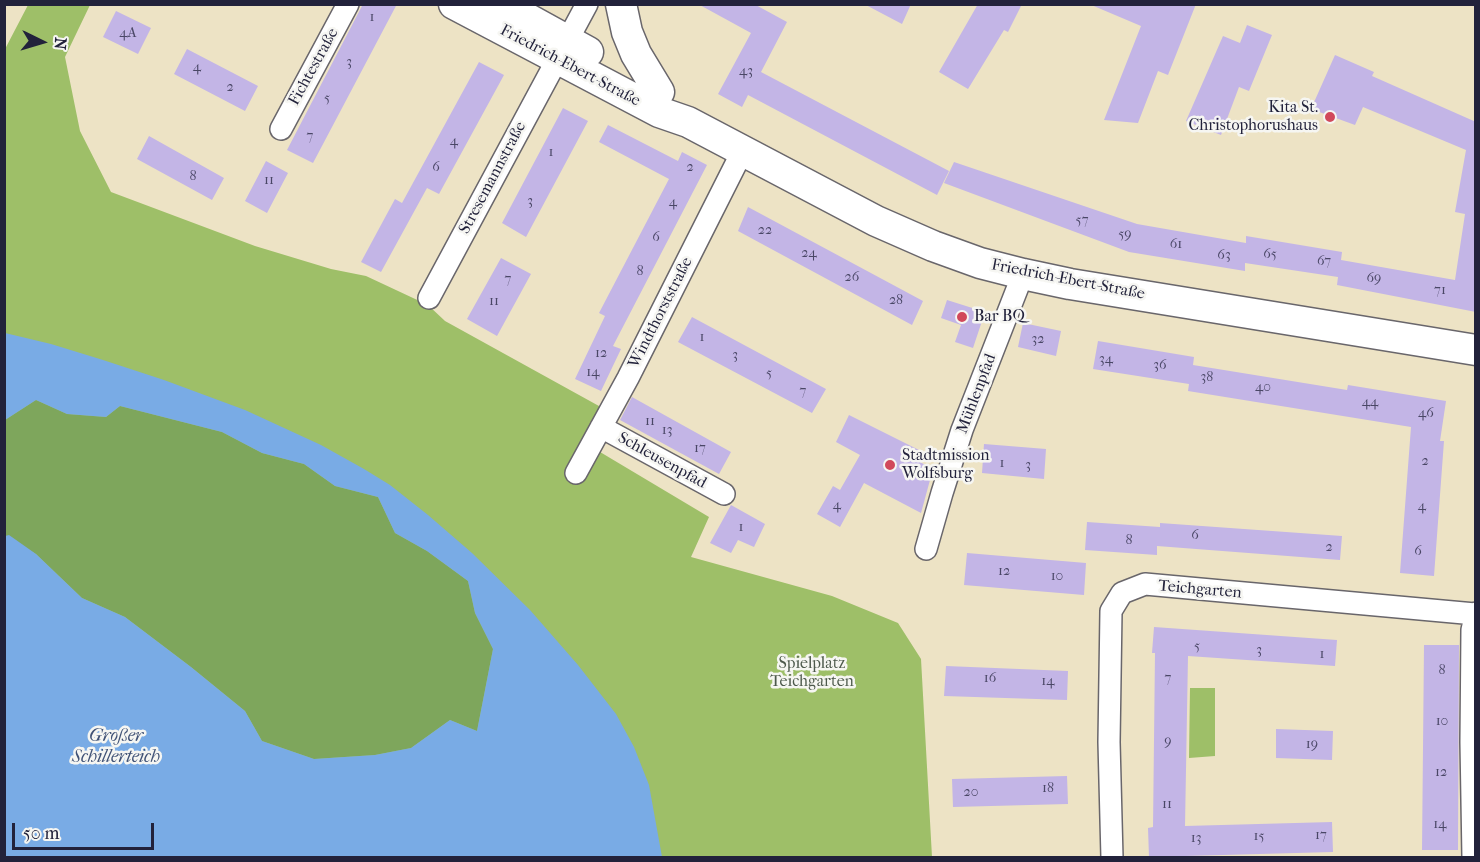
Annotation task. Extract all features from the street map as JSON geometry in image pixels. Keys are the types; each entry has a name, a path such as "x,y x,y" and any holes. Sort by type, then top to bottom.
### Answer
{"street":[{"name":"Fichtestraße","path":"281,129 348,4"},
{"name":"Friedrich-Ebert-Straße","path":"454,4 659,92 688,122"},
{"name":"Friedrich-Ebert-Straße","path":"501,4 563,50 659,112 688,122 865,216 904,234 980,263 1023,274 1476,350"},
{"name":"Stresemannstraße","path":"429,298 587,4"},
{"path":"621,4 627,32 636,54 659,92"},
{"name":"Windthorststraße","path":"576,473 628,378 742,152"},
{"name":"Mühlenpfad","path":"926,549 962,430 1023,274"},
{"name":"Schleusenpfad","path":"601,427 724,494"},
{"name":"Teichgarten","path":"1112,858 1109,742 1111,611 1122,593 1145,584 1475,613"},
{"path":"1473,858 1471,742 1472,630 1475,613"}],"green space":[{"name":"Spielplatz Teichgarten","path":"28,5 90,5 65,57 80,131 111,192 255,246 331,269 366,276 428,305 445,321 608,411 590,446 709,517 691,557 832,596 898,623 921,659 932,857 5,857 4,51"},
{"path":"36,400 67,414 106,417 120,406 222,432 262,453 304,464 335,486 378,497 395,533 427,551 468,581 475,613 493,649 477,731 450,720 411,748 375,755 314,759 262,741 245,711 191,667 125,617 82,598 36,554 5,536 5,420"},
{"path":"1190,688 1215,688 1215,756 1189,758"}],"water":[{"name":"Großer Schillerteich","path":"5,333 103,360 245,410 321,445 364,469 390,485 428,515 472,553 530,610 578,665 616,714 634,747 649,785 662,857 5,857 5,536 9,535 36,554 82,598 125,617 191,667 245,711 262,741 314,759 375,755 411,748 450,720 477,731 493,649 475,613 468,581 427,551 395,533 378,497 335,486 304,464 262,453 222,432 120,406 106,417 67,414 36,400 5,420"}],"building":[{"path":"363,4 397,4 313,163 287,150"},
{"path":"698,4 754,4 787,22 761,72 949,171 937,195 748,95 742,107 718,94 751,33"},
{"path":"864,4 911,4 902,24"},
{"path":"978,4 1022,4 1008,32 1004,30 968,89 939,72"},
{"path":"1089,4 1196,4 1168,75 1158,71 1138,123 1104,120 1141,26"},
{"path":"116,11 151,28 138,54 103,37"},
{"path":"1247,25 1272,35 1249,91 1239,87 1221,135 1186,121 1223,36 1240,43"},
{"path":"187,49 258,86 245,111 174,74"},
{"path":"1335,55 1374,72 1372,76 1476,122 1476,312 1337,285 1338,277 1245,263 1245,271 1129,252 944,183 954,162 1137,224 1246,243 1246,236 1342,252 1341,260 1455,280 1465,214 1455,212 1466,150 1363,107 1355,125 1311,109"},
{"path":"479,62 504,75 439,194 427,188 381,272 361,262 395,199 402,203"},
{"path":"563,108 588,121 526,237 502,223"},
{"path":"608,125 678,161 682,152 707,165 613,346 621,349 601,391 575,379 605,316 599,313 669,179 599,142"},
{"path":"149,136 224,178 212,200 137,159"},
{"path":"266,161 288,173 267,213 245,201"},
{"path":"748,207 923,301 912,325 738,231"},
{"path":"501,258 531,274 497,336 467,319"},
{"path":"947,300 985,312 973,348 955,342 961,325 941,318"},
{"path":"692,317 826,389 812,413 678,342"},
{"path":"1023,323 1061,331 1056,356 1018,347"},
{"path":"1098,341 1194,357 1193,365 1347,390 1348,385 1446,401 1440,441 1444,441 1434,576 1400,573 1411,427 1188,391 1189,384 1093,369"},
{"path":"632,397 731,452 719,474 620,420"},
{"name":"Stadtmission Wolfsburg","path":"849,415 923,452 918,461 933,469 921,513 864,483 840,527 817,514 833,486 840,490 860,455 836,442"},
{"path":"984,444 1046,449 1044,479 982,473"},
{"path":"731,505 765,524 754,547 738,540 731,553 710,543"},
{"path":"1087,522 1160,527 1160,523 1342,536 1340,560 1157,546 1157,555 1085,550"},
{"path":"967,553 1086,563 1084,595 964,585"},
{"path":"1154,627 1337,640 1335,666 1188,656 1185,826 1332,822 1333,852 1149,857 1148,828 1153,827 1155,653 1152,653"},
{"path":"1424,645 1459,645 1458,850 1422,850"},
{"path":"946,666 1068,671 1067,700 944,696"},
{"path":"1276,729 1333,731 1332,760 1276,758"},
{"path":"1067,776 1068,804 953,807 952,779"}],"place":[{"name":"Kita St. Christophorushaus","path":"1330,117"},
{"name":"Bar BQ","path":"962,317"},
{"name":"Stadtmission Wolfsburg","path":"890,465"}]}
